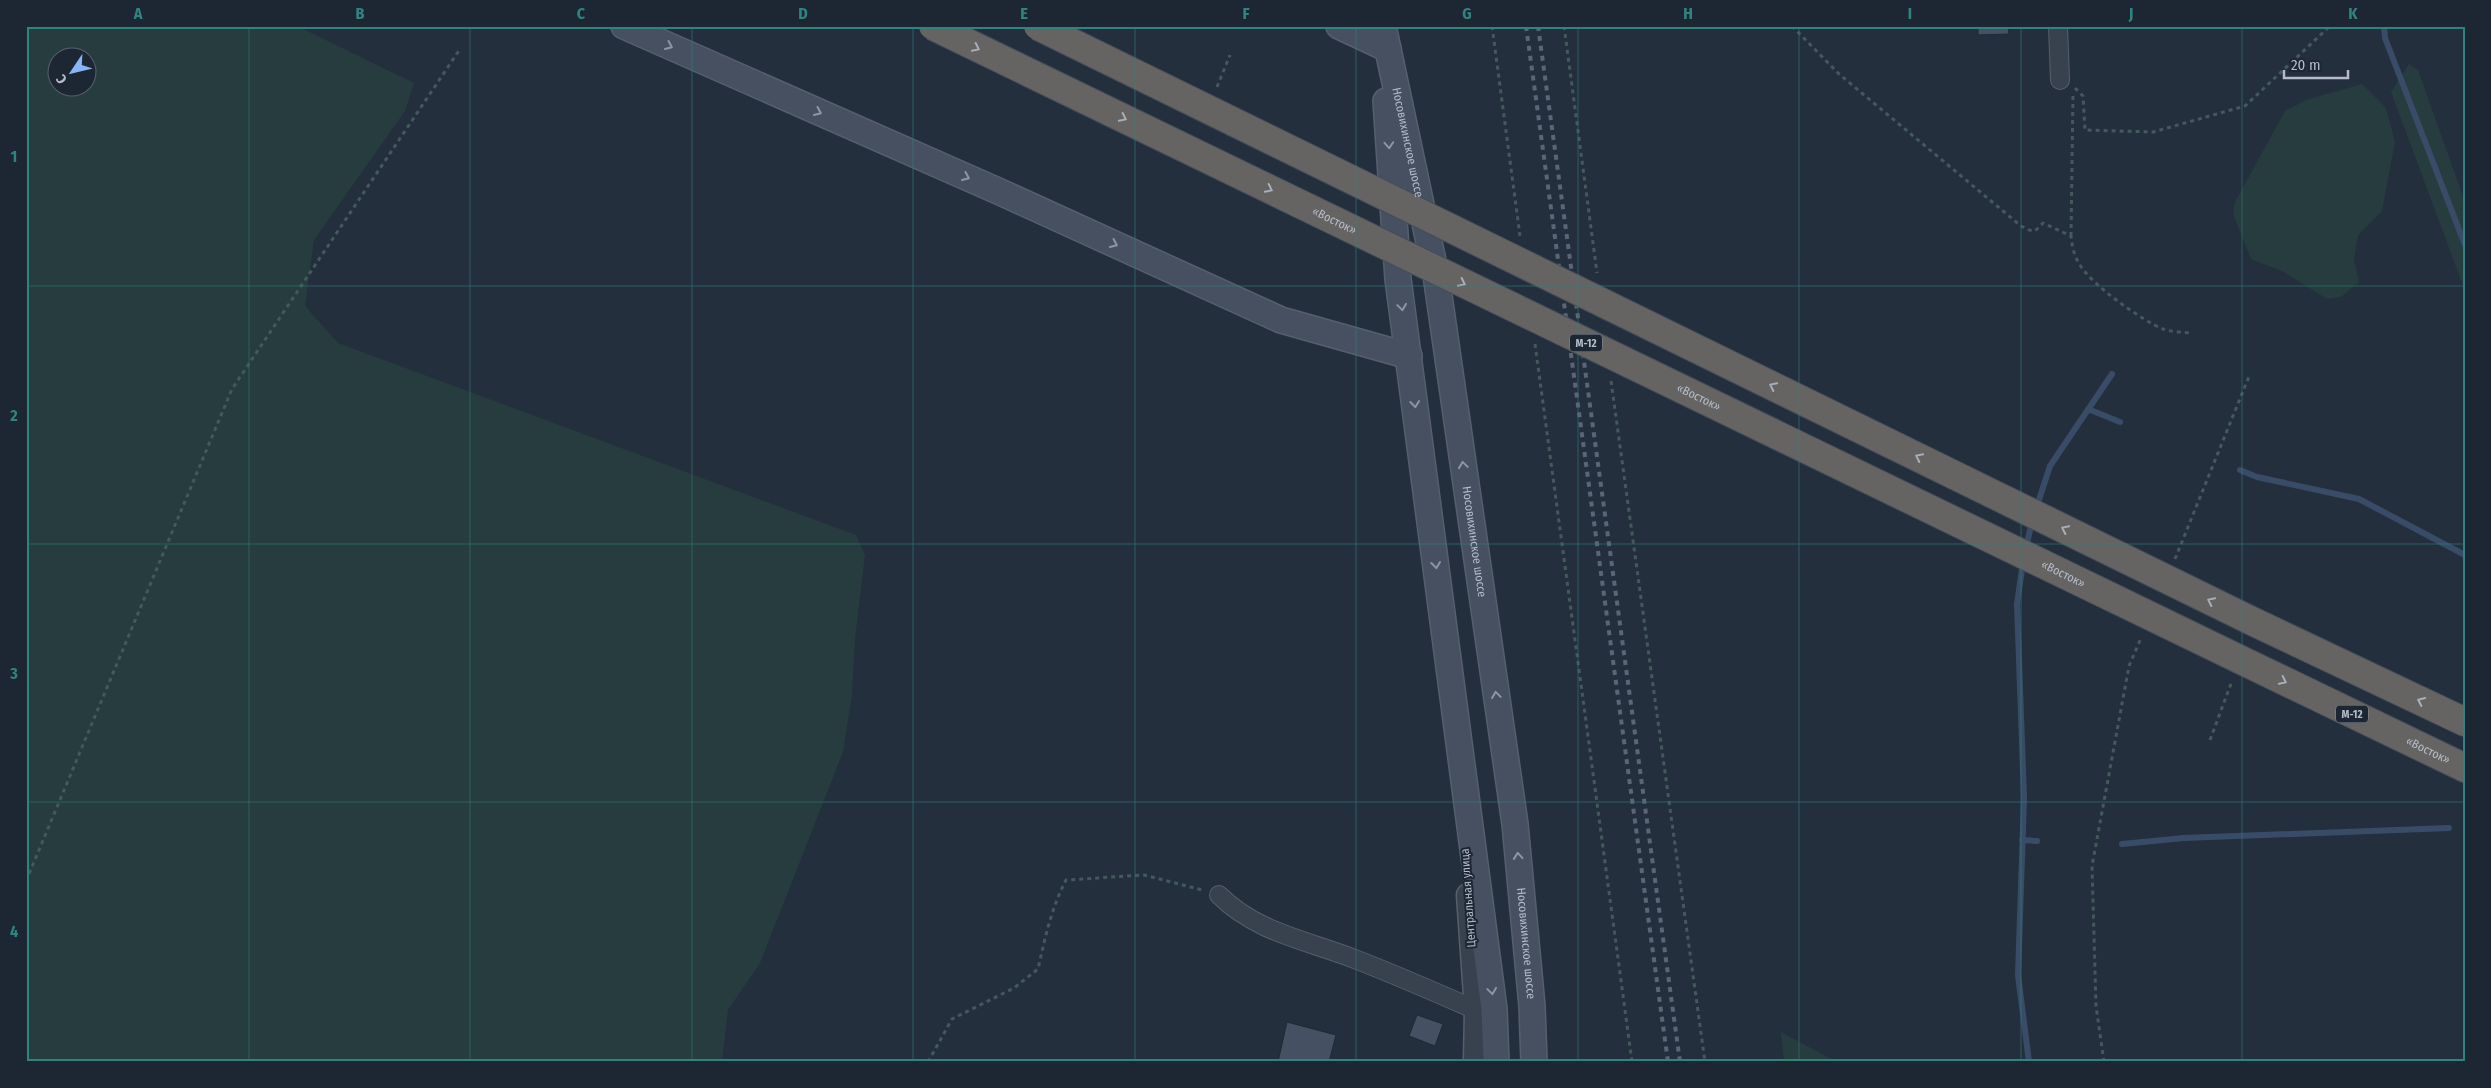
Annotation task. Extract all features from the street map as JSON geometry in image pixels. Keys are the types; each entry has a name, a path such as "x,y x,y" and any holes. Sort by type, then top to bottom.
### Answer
{"highway":[{"name":"«Восток»","path":"932,26 2465,768"},
{"path":"1038,26 2254,622 2465,722"}],"main road":[{"path":"624,26 998,191 1281,320 1409,356"},
{"path":"1339,26 1383,37"},
{"name":"Носовихинское шоссе","path":"1383,37 1398,279 1494,1008 1496,1062"},
{"name":"Носовихинское шоссе","path":"1383,37 1436,275 1515,824 1532,1006 1534,1062"}],"street":[{"path":"2058,26 2067,84"},
{"name":"Центральная улица","path":"1458,734 1476,1010 1476,1062"},
{"path":"1219,895 1240,914 1260,926 1351,958 1476,1010"}],"path":[{"path":"1492,26 1521,243"},
{"path":"1564,26 1598,283"},
{"path":"1792,26 1839,74 2021,226 2035,231 2043,223 2071,236"},
{"path":"2067,84 2084,96 2085,130 2153,132 2245,106 2330,26"},
{"path":"26,880 232,390 460,49"},
{"path":"1208,109 1230,55"},
{"path":"2067,84 2071,236 2074,256 2089,277 2098,285 2164,329 2190,333"},
{"path":"1534,342 1632,1062"},
{"path":"1610,372 1705,1062"},
{"path":"2175,560 2250,374"},
{"path":"2104,1062 2096,1006 2092,866 2129,666 2144,630"},
{"path":"2210,740 2240,659"},
{"path":"928,1062 952,1019 1014,988 1038,970 1049,920 1055,901 1066,880 1144,875 1219,895"}],"green space":[{"path":"26,26 297,26 414,83 405,111 314,240 305,306 338,343 856,535 865,555 855,639 852,695 843,752 760,963 728,1010 722,1062 26,1062"},
{"path":"2409,64 2418,70 2465,202 2465,291 2391,92"},
{"path":"2362,84 2386,108 2395,142 2382,211 2358,235 2354,259 2359,282 2341,297 2327,299 2284,272 2251,259 2233,214 2235,202 2285,111 2306,100"},
{"path":"1781,1032 1837,1062 1784,1062"}],"building":[{"path":"1978,26 2008,26 2009,34 1978,35"},
{"path":"1417,1015 1443,1024 1435,1046 1409,1036"},
{"path":"1287,1022 1336,1035 1329,1062 1278,1062"}],"waterway":[{"path":"2384,26 2385,38 2465,245"},
{"path":"2036,509 2050,466 2112,374"},
{"path":"2088,409 2120,422"},
{"path":"2240,470 2257,477 2359,499 2465,555"},
{"path":"2026,548 2032,521"},
{"path":"2023,562 2017,604 2024,798 2018,975 2029,1062"},
{"path":"2122,844 2184,838 2449,828"},
{"path":"2022,840 2037,841"}],"railway":[{"path":"1526,26 1668,1062"},
{"path":"1538,26 1680,1062"}]}
